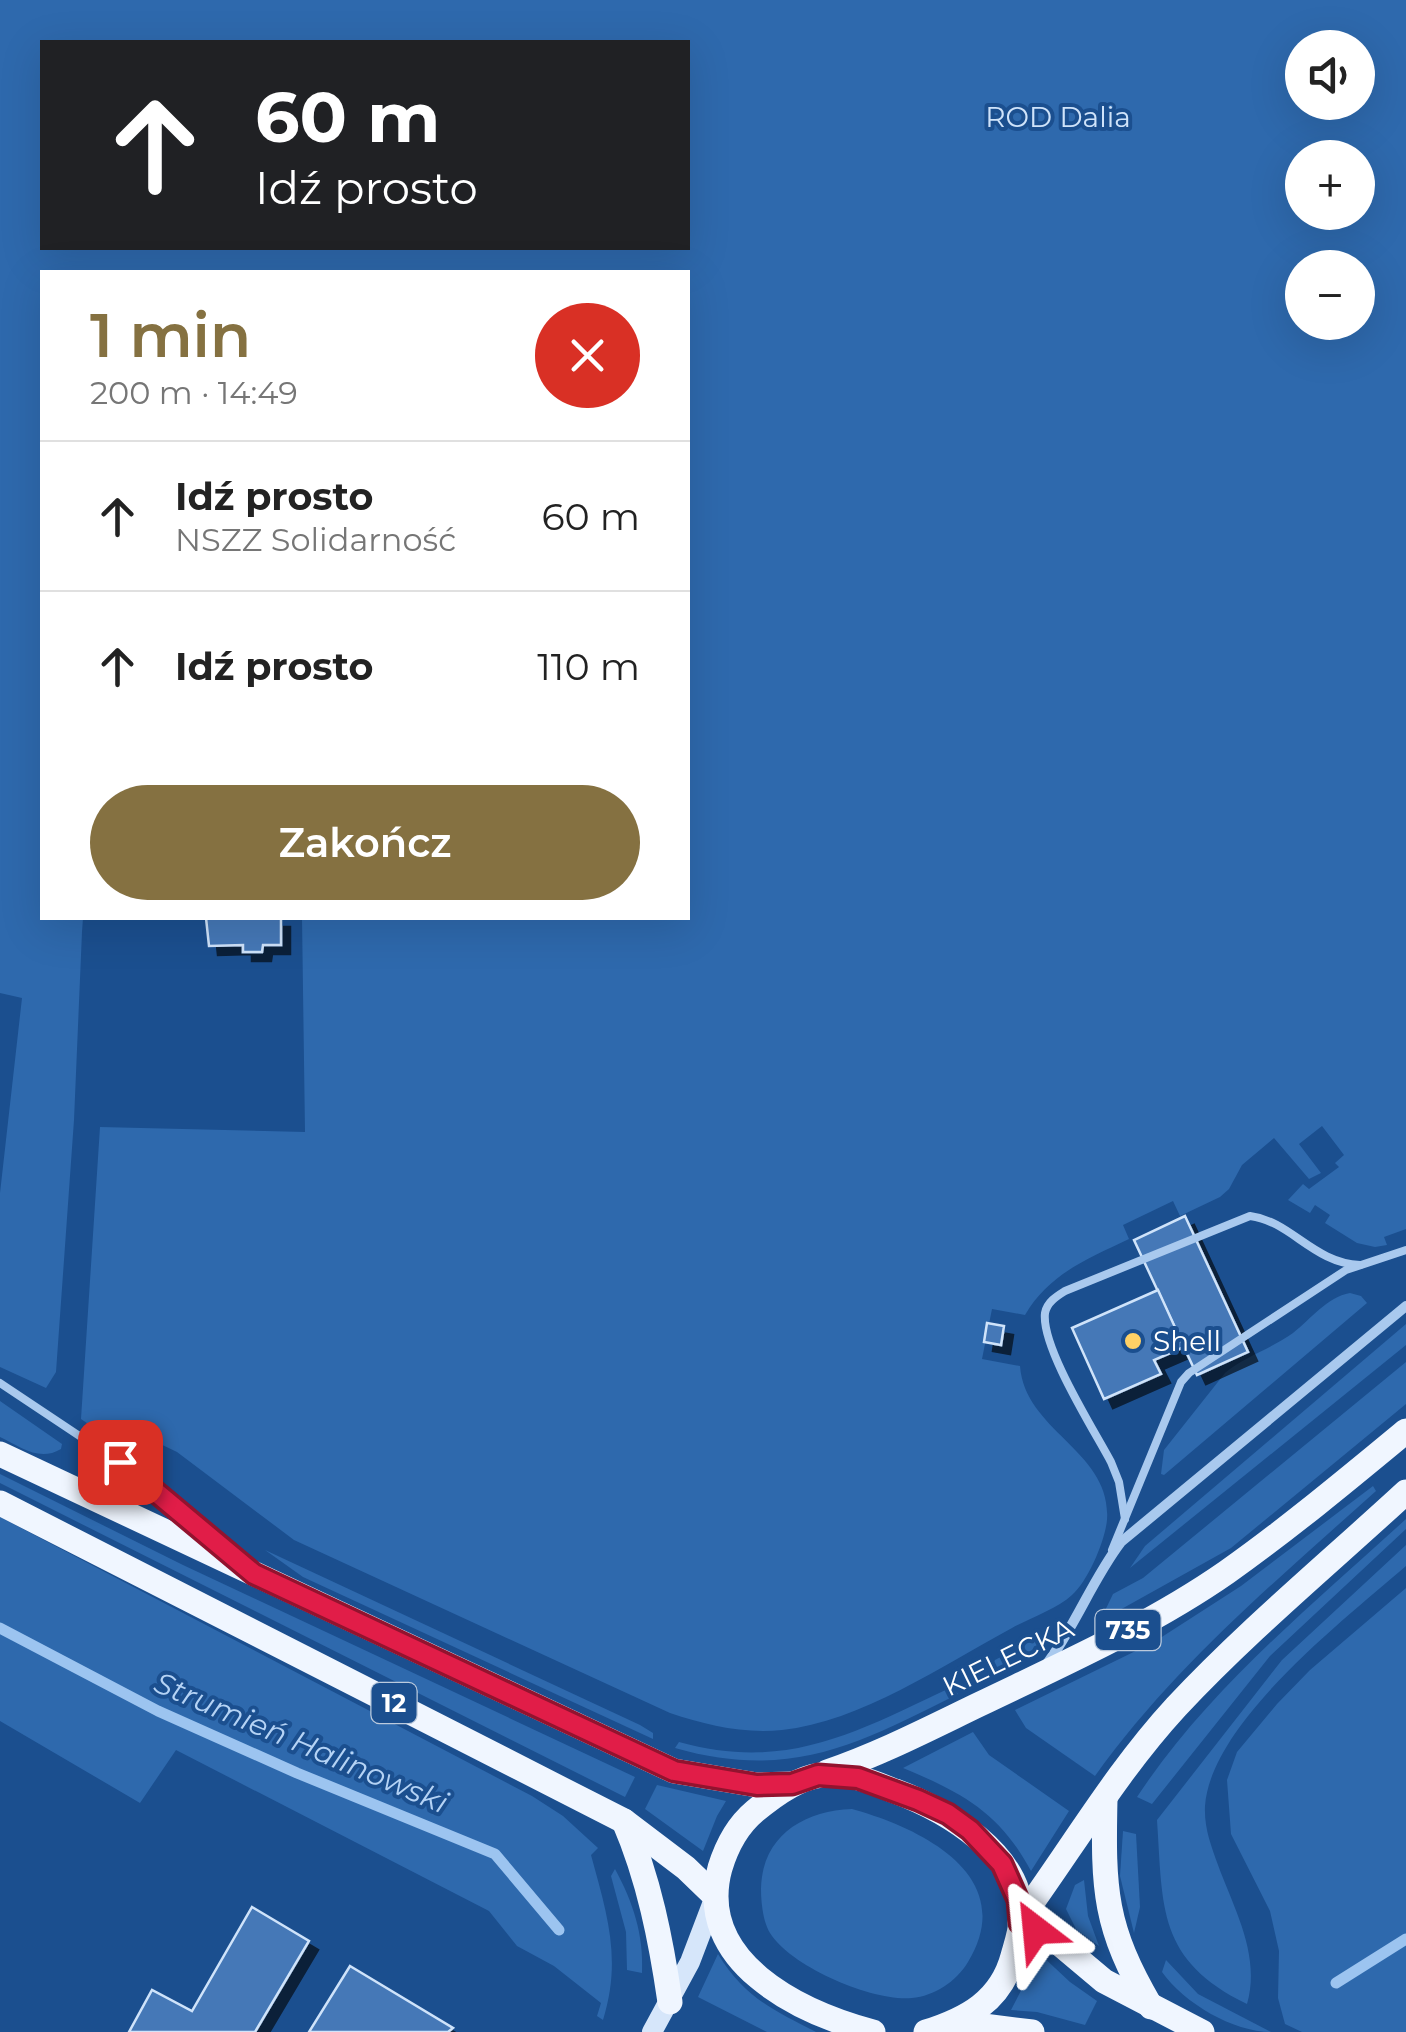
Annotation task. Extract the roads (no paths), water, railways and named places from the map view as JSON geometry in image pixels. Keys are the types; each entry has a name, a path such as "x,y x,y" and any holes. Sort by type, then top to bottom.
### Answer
{"main road":[{"name":"KIELECKA","path":"818,1775 878,1753 1143,1623 1225,1573 1406,1431"},
{"name":"12","path":"0,1454 674,1771 757,1785 792,1784 818,1775 858,1778 918,1800 970,1830 1002,1864 1012,1880 1021,1921"},
{"path":"936,2029 969,2015 992,1997 1010,1967 1021,1921 1137,1752 1211,1670 1406,1492"},
{"name":"12","path":"0,1503 624,1821 686,1868 714,1897 727,1942 753,1972 804,2007 873,2032"},
{"path":"652,2032 697,1947 732,1837 744,1821 792,1784"},
{"path":"1105,1799 1104,1868 1109,1912 1126,1961 1151,2007"},
{"path":"624,1821 657,1924 670,2002"},
{"path":"1021,1921 1054,1939 1104,1982 1202,2032"},
{"path":"936,2029 968,2024 1032,2032"}],"street":[{"path":"1030,1680 1060,1646 1108,1558 1121,1542 1406,1306"}],"lane":[{"path":"1125,1519 1111,1462 1050,1346 1046,1313 1049,1304 1066,1291 1250,1216 1268,1221 1330,1260 1360,1265"},
{"path":"1108,1558 1181,1382 1189,1373 1346,1270 1406,1250"},
{"path":"0,1383 132,1471 254,1574"}],"waterway":[{"name":"Strumień Halinowski","path":"0,1628 158,1711 495,1854 559,1930"},
{"name":"Strumień Halinowski","path":"1336,1983 1406,1939"}],"place":[{"name":"Shell","path":"1133,1341"}],"park label":[{"name":"ROD Dalia","path":"1058,117"}]}
